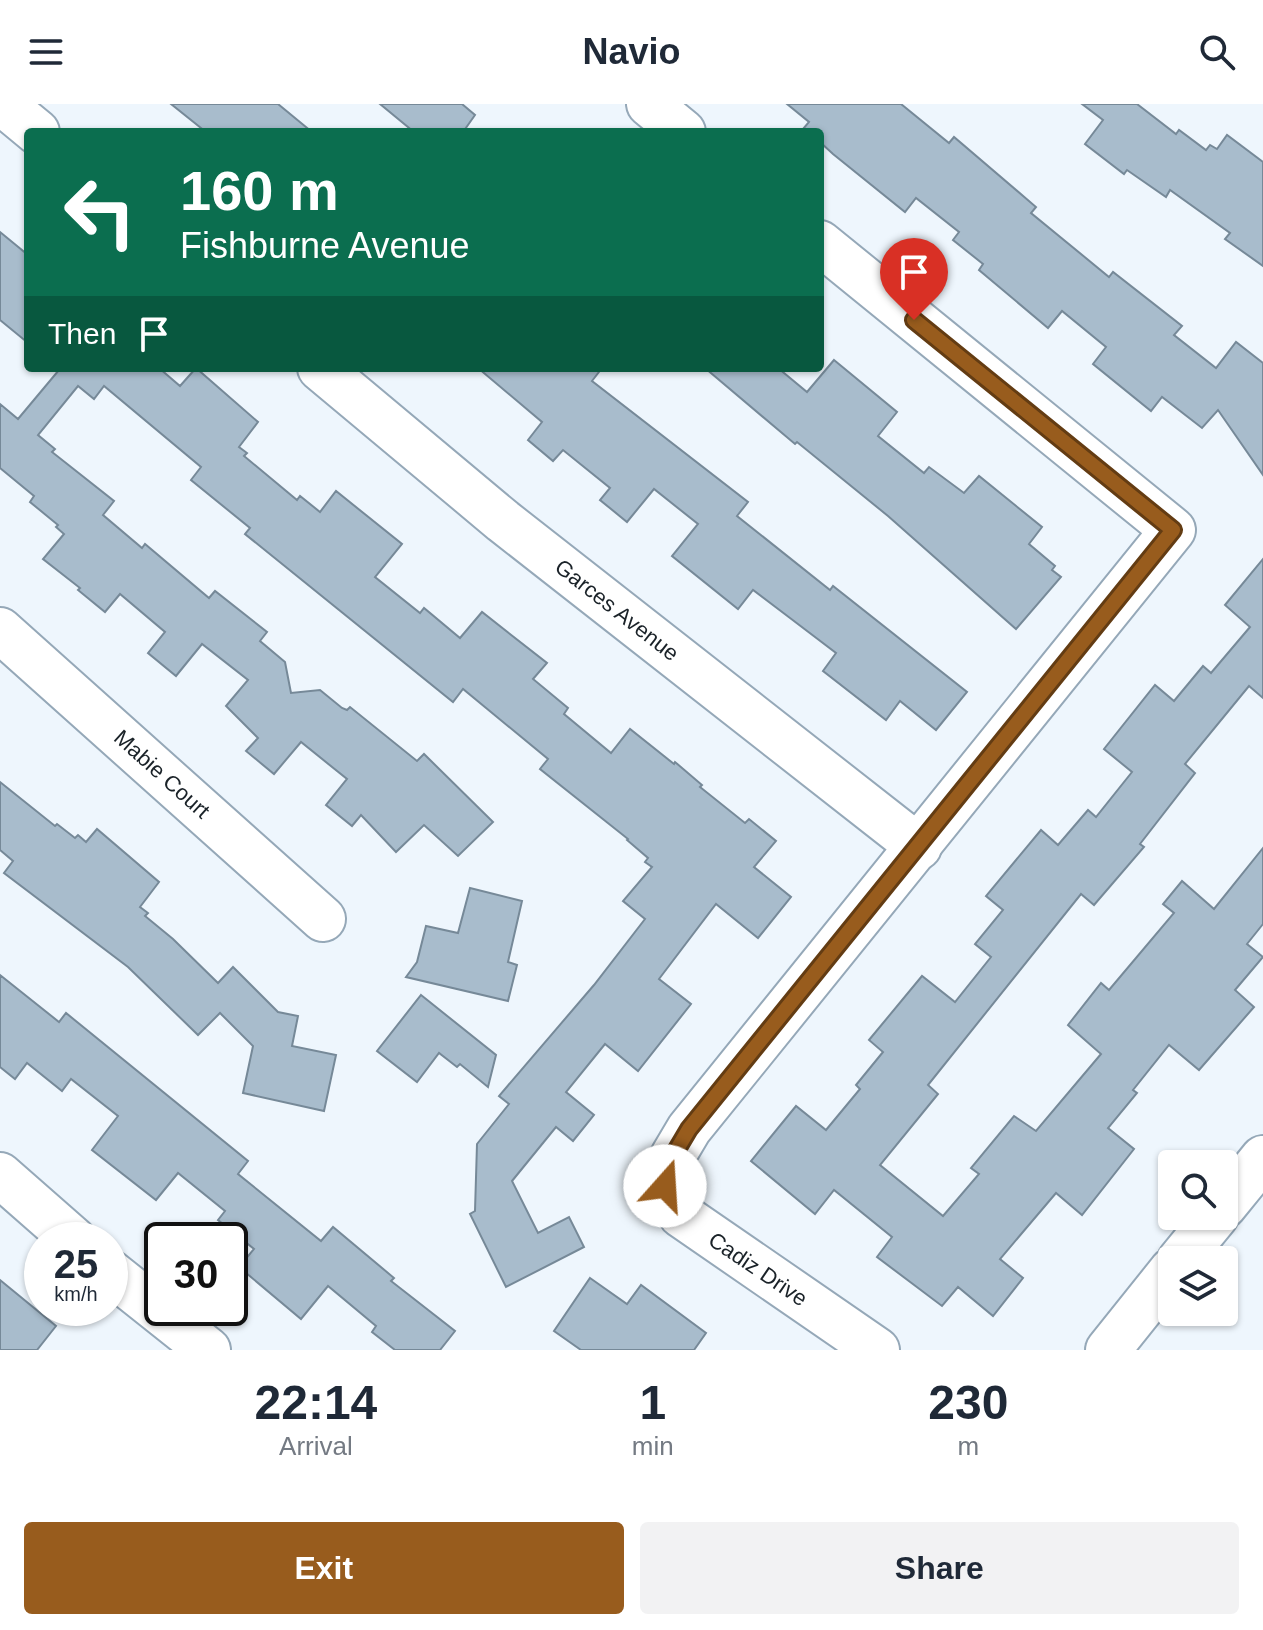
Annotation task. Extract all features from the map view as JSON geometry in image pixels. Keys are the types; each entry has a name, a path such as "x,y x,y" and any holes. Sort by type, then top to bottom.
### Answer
{"street":[{"path":"649,104 678,128"},
{"name":"Cadiz Drive","path":"824,246 1173,530 689,1129 673,1156 665,1186 681,1215 877,1350"},
{"name":"Garces Avenue","path":"325,372 503,521 919,847"},
{"name":"Mabie Court","path":"0,630 323,919"},
{"path":"1238,1189 1263,1158"},
{"path":"0,1175 54,1222"},
{"path":"1191,1246 1205,1230"},
{"path":"128,1286 208,1350"},
{"path":"1108,1350 1158,1288"}],"building":[{"path":"171,104 278,104 307,128 201,128"},
{"path":"380,104 462,104 475,115 466,128 409,128"},
{"path":"787,104 901,104 949,143 954,137 1036,207 1031,213 1109,277 1113,272 1182,326 1174,335 1216,368 1236,342 1263,363 1263,475 1218,410 1202,428 1162,397 1151,411 1093,364 1106,347 1062,311 1048,328 979,270 983,264 953,240 959,232 916,198 905,212 824,146 824,128 804,128 809,122"},
{"path":"1082,104 1137,104 1176,134 1179,130 1206,150 1210,145 1217,149 1227,135 1263,162 1263,266 1225,239 1230,233 1170,190 1166,197 1127,170 1124,174 1085,144 1103,120"},
{"path":"0,232 24,252 24,340 0,320"},
{"path":"834,360 897,412 878,436 924,473 929,467 964,493 979,476 1042,527 1029,544 1055,566 1052,570 1061,577 1016,629 888,516 797,442 795,444 710,372 783,372 807,392"},
{"path":"57,372 164,372 180,386 192,372 201,372 258,422 239,447 247,453 244,456 297,500 300,496 320,512 336,491 402,544 375,577 420,613 424,608 460,638 482,612 547,663 533,679 568,708 564,714 611,753 630,729 675,762 702,785 700,787 745,823 749,819 776,841 754,867 791,897 758,938 716,904 659,979 691,1004 638,1071 605,1044 566,1092 594,1115 573,1141 556,1127 512,1181 538,1233 569,1217 584,1247 506,1287 470,1214 475,1211 477,1144 509,1104 499,1096 594,985 645,919 623,901 652,867 645,862 648,858 540,769 548,759 463,689 453,702 245,534 250,528 191,480 201,467 104,386 94,399 78,386 38,435 55,449 52,452 114,501 103,515 142,548 145,544 209,598 215,591 267,632 260,641 285,662 291,693 320,690 342,708 347,710 350,707 417,761 424,754 493,822 458,856 424,825 396,852 361,815 352,826 326,805 347,779 301,742 274,774 246,751 258,738 226,706 248,680 202,644 176,676 148,653 165,632 120,594 105,612 43,559 64,534 56,527 58,525 30,502 34,496 0,468 0,404 18,419"},
{"path":"483,372 599,372 592,381 748,502 737,516 830,590 833,586 967,692 936,730 900,701 886,720 823,671 836,653 753,590 738,609 672,556 698,524 654,489 627,522 600,500 610,488 563,450 553,461 528,440 542,422"},
{"path":"1263,559 1263,698 1249,686 1185,764 1195,773 1140,844 1144,847 1094,905 1081,894 928,1085 938,1094 880,1165 943,1216 979,1174 971,1168 1014,1116 1036,1131 1101,1054 1068,1025 1101,983 1109,990 1174,913 1163,904 1182,881 1214,909 1263,848 1263,924 1247,944 1263,957 1235,990 1254,1007 1199,1070 1169,1045 1133,1090 1137,1093 1108,1128 1134,1149 1082,1215 1056,1193 1000,1259 1023,1278 993,1316 958,1287 942,1306 877,1257 892,1237 834,1190 815,1214 751,1161 796,1106 826,1130 860,1089 856,1085 883,1052 869,1040 922,976 955,1002 991,957 975,944 1003,910 986,896 1041,830 1058,845 1088,810 1096,817 1132,772 1104,749 1155,685 1174,701 1203,666 1211,673 1250,627 1225,605"},
{"path":"0,782 75,838 78,835 86,842 97,829 159,882 140,907 148,913 145,916 218,983 233,967 278,1012 298,1016 292,1046 336,1055 324,1111 243,1093 253,1046 220,1013 198,1035 128,967 4,873 13,861 0,850"},
{"path":"470,888 522,901 508,962 517,965 508,1001 406,977 417,962 426,926 458,933"},
{"path":"0,975 59,1022 66,1013 248,1161 238,1174 321,1241 333,1227 394,1278 391,1281 455,1331 440,1350 395,1350 372,1332 376,1326 328,1286 301,1319 248,1275 248,1256 254,1249 248,1244 248,1222 220,1222 218,1220 225,1211 178,1173 156,1200 92,1150 118,1116 71,1079 62,1091 27,1063 15,1079 0,1067"},
{"path":"421,995 496,1055 488,1087 460,1064 457,1067 439,1053 417,1082 377,1051"},
{"path":"590,1278 627,1304 641,1285 706,1333 694,1350 581,1350 554,1331"},
{"path":"0,1280 24,1300 24,1326 56,1326 37,1350 0,1350"}],"route":[{"path":"665,1186 673,1156 689,1129 1173,530 914,320"}]}
